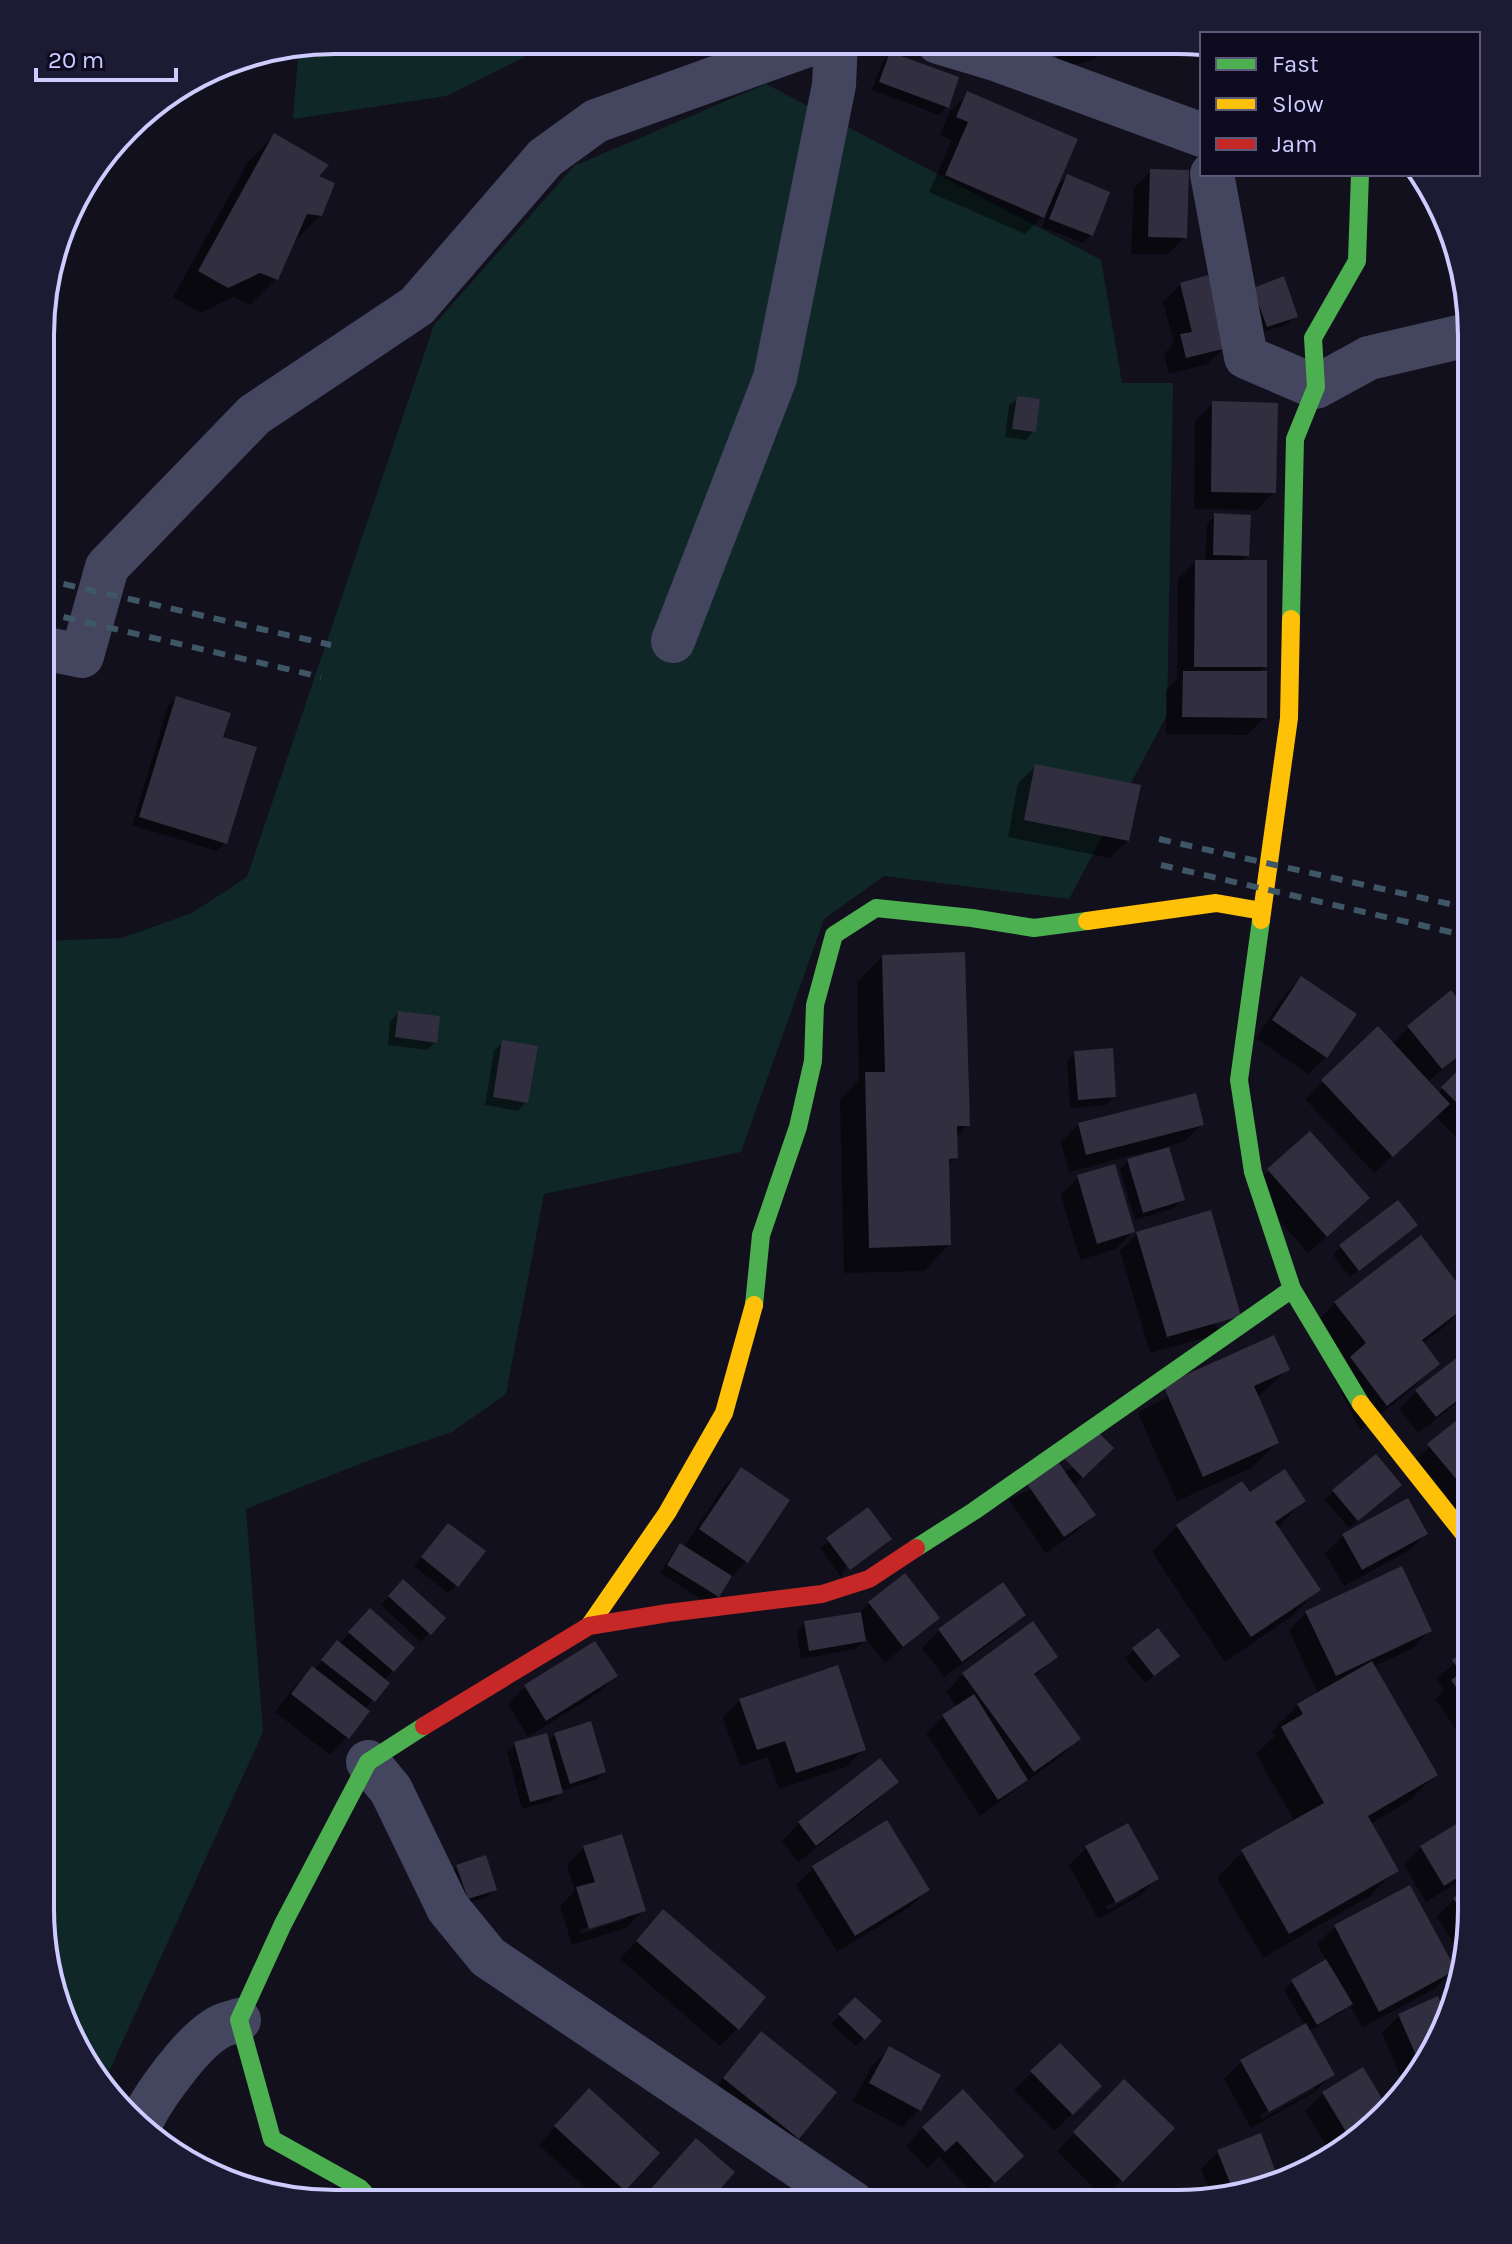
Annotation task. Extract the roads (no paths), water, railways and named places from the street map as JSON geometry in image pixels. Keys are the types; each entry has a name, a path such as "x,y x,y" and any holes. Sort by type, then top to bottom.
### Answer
{"street":[{"path":"54,650 82,656 107,567 254,415 417,306 545,158 596,121 781,54"},
{"path":"673,641 775,378 834,85 835,54"},
{"path":"979,54 1200,134"},
{"path":"1212,176 1246,357 1316,387"},
{"path":"1360,176 1357,261 1313,338 1316,387 1295,439 1289,718 1239,1080 1253,1172 1292,1289 1359,1401 1457,1526"},
{"path":"1316,387 1369,358 1458,337"},
{"path":"589,1626 667,1513 724,1413 754,1307 761,1235 798,1127 813,1061 815,1005 834,935 876,908 1034,928 1216,903 1262,911"},
{"path":"362,2190 272,2139 239,2020 283,1924 368,1762 475,1693 589,1626 822,1594 869,1579 974,1511 1292,1289"},
{"path":"368,1762 391,1790 448,1908 488,1957 834,2190"},
{"path":"144,2115 186,2055 216,2028 239,2020"}],"railway":[{"path":"54,582 331,645"},
{"path":"54,615 321,677"},
{"path":"1159,839 1458,906"},
{"path":"1161,865 1458,934"}]}
